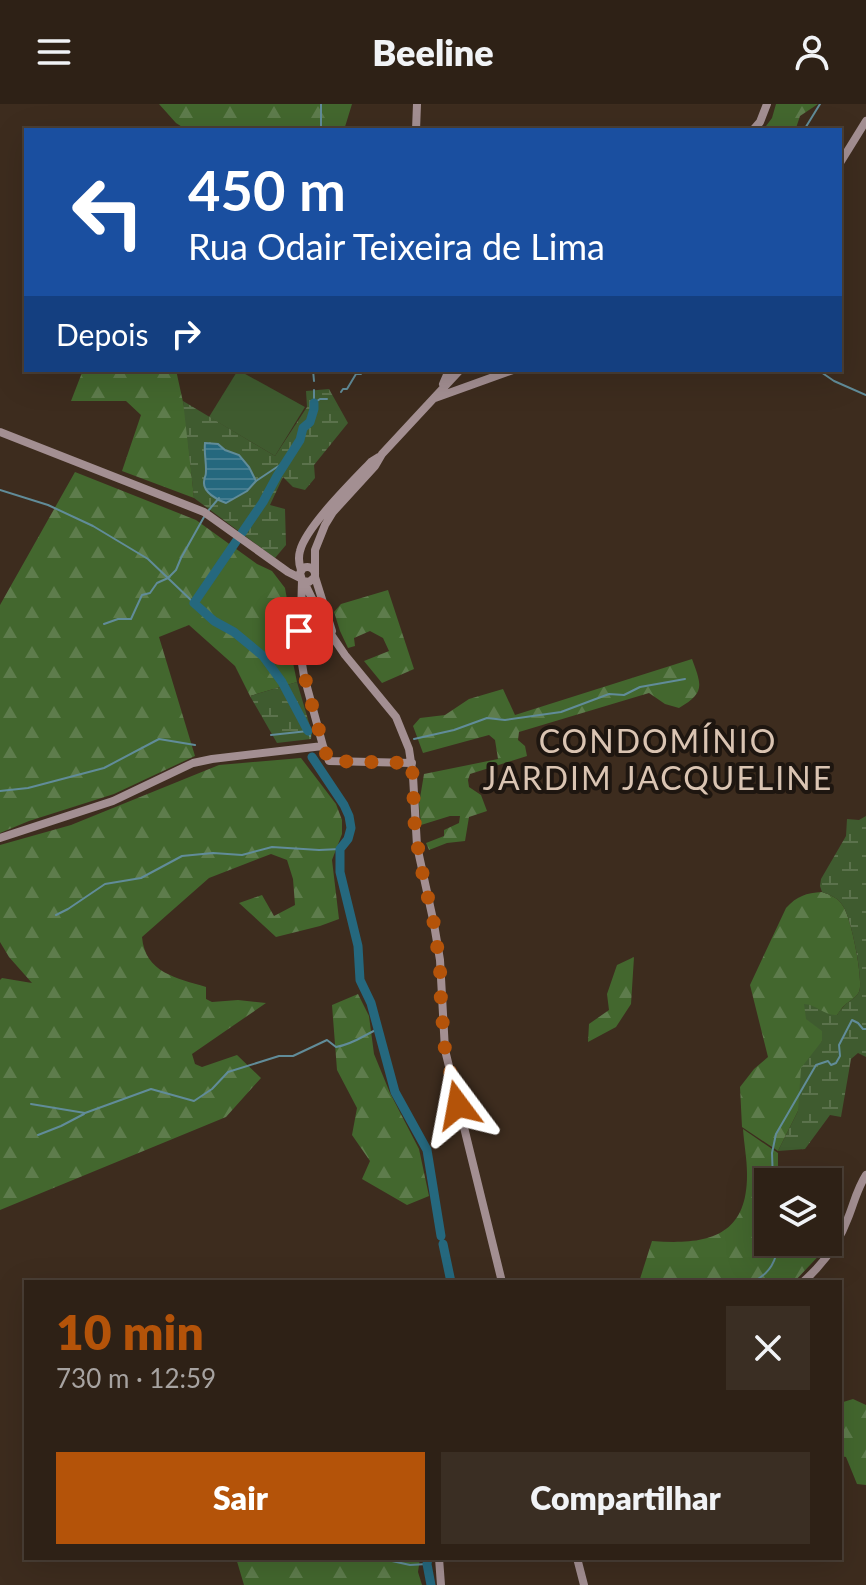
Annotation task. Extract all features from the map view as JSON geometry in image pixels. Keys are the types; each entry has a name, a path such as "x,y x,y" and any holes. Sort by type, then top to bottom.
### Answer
{"main road":[{"path":"416,128 417,104"},
{"path":"755,128 767,104"},
{"path":"842,160 866,121"},
{"path":"454,372 456,385 462,389"},
{"path":"277,564 309,582 315,575 315,550 333,512 454,372"},
{"path":"435,397 508,372"},
{"path":"0,432 207,514 288,572 301,576 334,639 396,717 412,763 415,831 445,962 446,1055 502,1280"},
{"path":"380,457 371,462 316,523 300,549 300,652 329,761 412,763"},
{"path":"301,576 305,567 310,567 315,575 334,639"},
{"path":"288,572 301,603"},
{"path":"0,838 113,801 193,763 323,746"},
{"path":"805,1280 836,1244 866,1175"},
{"path":"439,1560 441,1585"},
{"path":"578,1560 584,1585"}],"green space":[{"path":"159,104 352,104 345,128 184,128"},
{"path":"776,104 818,104 800,116 796,128 764,128 772,118"},
{"path":"82,372 176,372 185,411 194,498 122,471 141,415 126,401 71,401"},
{"path":"237,372 305,407 275,456 209,417"},
{"path":"329,389 348,423 314,465 315,478 305,490 293,487 283,477 270,505 285,509 286,545 275,558 194,498 183,401 275,456 307,407 306,391"},
{"path":"75,472 196,520 257,564 272,571 285,588 289,611 286,629 297,682 250,696 235,666 189,625 159,637 195,756 114,794 0,833 0,605"},
{"path":"388,590 414,669 382,683 364,661 389,651 383,638 370,631 354,638 355,646 348,648 334,612 341,604"},
{"path":"692,659 699,688 693,698 679,708 665,704 649,693 519,732 518,740 525,746 527,756 470,774 469,787 481,795 487,811 469,817 465,841 447,843 429,850 426,843 444,836 444,830 459,823 460,816 421,825 419,804 424,774 498,759 495,740 489,735 423,753 413,726 420,718 445,715 469,699 503,689 515,715"},
{"path":"297,682 312,733 311,739 277,743 250,696"},
{"path":"301,758 336,804 342,820 342,834 332,860 339,919 276,937 239,903 262,895 274,916 295,905 293,879 287,860 271,854 209,878 142,937 144,949 156,966 174,977 206,987 206,999 212,1002 238,1000 266,1003 192,1054 195,1064 202,1067 237,1055 261,1078 226,1117 0,1210 0,980 32,983 0,942 0,845 71,825 219,765"},
{"path":"866,816 866,1057 858,1053 851,1059 841,1117 830,1115 805,1149 778,1151 798,1111 801,1068 822,1041 822,1031 806,1019 804,1004 837,1015 859,992 858,963 846,912 839,901 822,892 820,886 846,836 847,819 859,820"},
{"path":"822,892 837,899 846,912 858,963 859,992 837,1015 825,1014 822,1041 798,1111 778,1151 742,1127 740,1087 768,1057 750,985 786,908 802,896"},
{"path":"634,957 631,1004 616,1027 588,1042 589,1024 609,1010 607,994 617,965"},
{"path":"358,994 369,1016 374,1054 419,1149 429,1196 407,1205 362,1179 370,1161 352,1135 357,1108 337,1070 332,1005"},
{"path":"743,1129 778,1153 778,1168 754,1168 754,1256 819,1256 796,1280 640,1280 652,1241 690,1241 720,1233 732,1224 740,1212 747,1173"},
{"path":"853,1399 866,1405 866,1485 857,1484 846,1457 842,1456 842,1402"},
{"path":"237,1560 420,1560 418,1572 422,1585 244,1585"}],"water":[{"path":"205,443 218,444 239,455 256,481 247,491 226,503 208,492 204,486"}],"waterway":[{"path":"321,104 321,128"},
{"path":"805,128 820,104"},
{"path":"313,372 314,381"},
{"path":"341,392 347,389 356,374 362,372"},
{"path":"821,372 866,395"},
{"path":"314,390 314,403 327,399"},
{"path":"308,731 282,682 263,656 194,603 263,502 300,440 303,428 310,422 314,403"},
{"path":"256,481 289,459"},
{"path":"0,490 48,505 93,526 148,559 194,603"},
{"path":"208,511 219,498"},
{"path":"104,624 131,619 142,595 150,593 157,583 176,570 204,517"},
{"path":"414,739 454,730 487,718 505,720 561,712 609,694 624,695 640,687 685,679"},
{"path":"271,735 308,731 310,736"},
{"path":"0,791 28,788 104,768 159,739 195,745"},
{"path":"312,757 349,816 351,828 348,839 340,849 340,872 358,946 360,980 371,1003 395,1092 427,1150 441,1236"},
{"path":"56,915 105,884 141,878 182,856 213,853 242,855 272,847 340,849"},
{"path":"773,1168 776,1134 816,1065 828,1061 831,1065 836,1063 840,1056 839,1045 852,1020 866,1029"},
{"path":"31,1104 85,1113 151,1089 194,1101 212,1089 228,1072 279,1056 293,1056 327,1040 336,1047 342,1046 378,1029"},
{"path":"38,1135 84,1114"},
{"path":"443,1244 451,1280"},
{"path":"756,1280 772,1266 776,1256"},
{"path":"392,1560 410,1565 427,1564"},
{"path":"428,1560 431,1585"}],"district":[{"name":"CONDOMÍNIO JARDIM JACQUELINE","path":"658,758"}],"route":[{"path":"299,631 304,676 329,761 412,763 415,831 434,924 445,1050 458,1105"}]}
